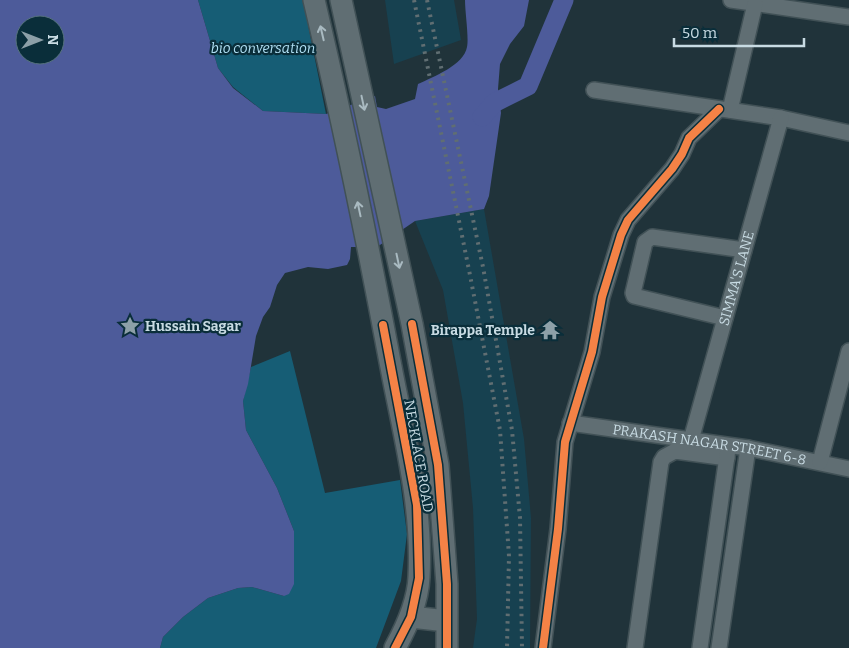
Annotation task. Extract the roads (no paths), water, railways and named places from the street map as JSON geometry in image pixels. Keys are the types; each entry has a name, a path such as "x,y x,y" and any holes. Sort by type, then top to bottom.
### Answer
{"main road":[{"name":"NECKLACE ROAD","path":"314,0 330,66 383,325 417,505 419,578 411,617 396,648"},
{"name":"NECKLACE ROAD","path":"341,0 412,324 438,465 447,584 447,648"},
{"path":"411,617 447,621"}],"street":[{"path":"731,0 755,4 774,3 849,17"},
{"path":"543,648 558,529 565,442 585,378 592,352 602,297 621,235 628,220 672,169 682,154 689,138 725,109 755,4"},
{"path":"594,90 781,118 849,133"},
{"name":"SIMMA'S LANE","path":"691,440 781,118"},
{"path":"725,318 634,296 633,293 645,242 652,237 744,250"},
{"path":"820,462 849,352"},
{"name":"PRAKASH NAGAR STREET 6-8","path":"570,423 691,440 728,452 748,448 849,469"},
{"path":"719,648 748,448"},
{"path":"635,648 661,462 664,457 675,451 728,452 700,648"}],"waterway":[{"path":"482,117 494,103 528,86 564,0"}],"railway":[{"path":"414,0 500,430 509,556 507,648"},
{"path":"427,0 483,267 512,430 520,518 522,648"}],"place":[{"name":"Hussain Sagar","path":"130,326"},
{"name":"Birappa Temple","path":"550,330"}],"park label":[{"name":"bio conversation","path":"263,48"}]}
